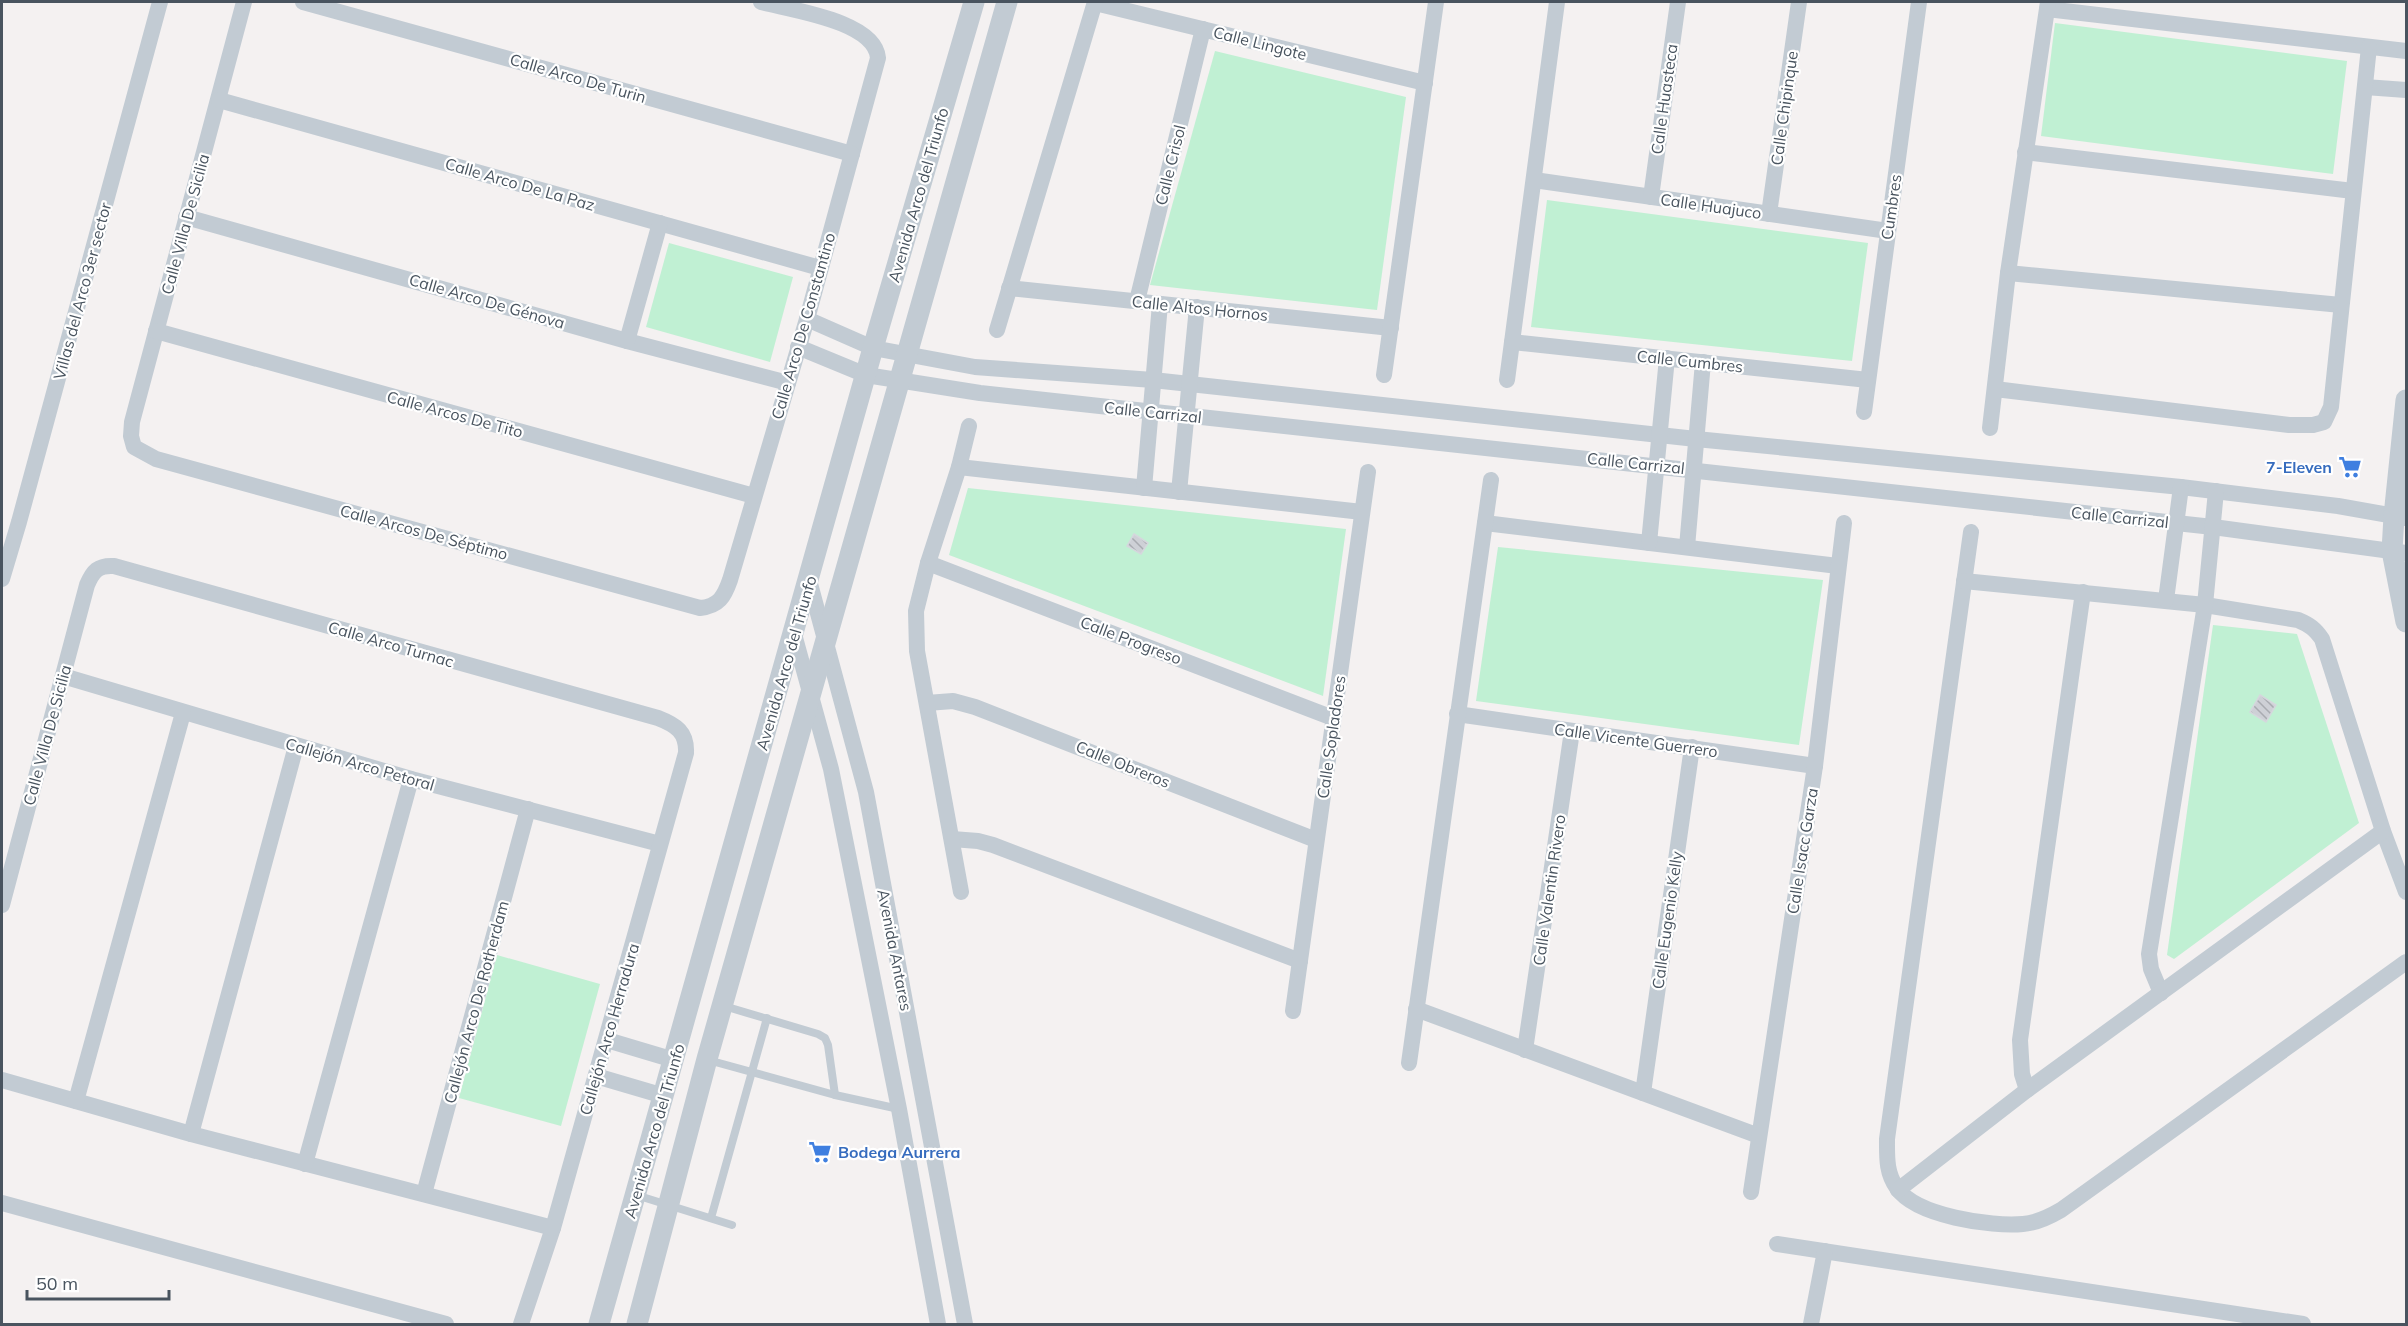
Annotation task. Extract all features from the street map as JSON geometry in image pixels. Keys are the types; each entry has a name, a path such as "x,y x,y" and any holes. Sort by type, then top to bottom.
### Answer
{"street":[{"name":"Villas del Arco 3er sector","path":"2,579 160,2"},
{"name":"Calle Villa De Sicilia","path":"135,447 131,436 132,422 244,2"},
{"name":"Calle Arco De Turin","path":"303,2 852,154"},
{"name":"Calle Arco De Constantino","path":"717,604 725,594 730,580 807,320 878,58 876,45 856,28 762,2"},
{"name":"Avenida Arco del Triunfo","path":"598,1324 873,348 974,2"},
{"name":"Avenida Arco del Triunfo","path":"637,1324 722,1005 1007,2"},
{"path":"998,330 1095,2"},
{"name":"Calle Lingote","path":"1095,2 1425,83"},
{"path":"1384,375 1436,2"},
{"path":"1506,380 1557,2"},
{"name":"Calle Huasteca","path":"1651,197 1678,2"},
{"name":"Calle Chipinque","path":"1769,214 1799,2"},
{"name":"Cumbres","path":"1864,412 1919,2"},
{"path":"1990,428 2008,273 2047,5 2406,51"},
{"name":"Calle Crisol","path":"1137,301 1203,29"},
{"path":"1995,389 2289,425 2313,425 2324,422 2331,407 2369,47"},
{"path":"2365,87 2406,90"},
{"name":"Calle Arco De La Paz","path":"219,100 820,268"},
{"path":"2025,152 2353,191"},
{"name":"Calle Huajuco","path":"1534,180 1888,231"},
{"name":"Calle Arco De Génova","path":"186,217 627,341 788,383"},
{"path":"627,341 660,223"},
{"path":"2008,273 2341,305"},
{"name":"Calle Altos Hornos","path":"1009,288 1391,328"},
{"path":"1144,488 1160,304"},
{"path":"1179,492 1197,307"},
{"name":"Calle Carrizal","path":"807,320 873,348 975,367 1153,380 1696,439 2181,487 2400,517"},
{"name":"Calle Arcos De Tito","path":"156,332 754,496"},
{"name":"Calle Cumbres","path":"1512,342 1868,380"},
{"name":"Calle Carrizal","path":"798,347 866,375 980,393 2213,527 2399,552"},
{"path":"1649,543 1667,358"},
{"path":"1687,547 1703,362"},
{"path":"2406,400 2399,552 2406,622"},
{"path":"961,892 915,631 916,612 928,563 959,467 969,426"},
{"name":"Calle Arcos De Séptimo","path":"135,447 156,459 700,608 717,604"},
{"path":"959,467 1362,512"},
{"name":"Calle Sopladores","path":"1293,1011 1368,472"},
{"path":"1409,1063 1491,480"},
{"path":"2166,600 2181,487"},
{"path":"2161,993 2151,969 2149,954 2205,604 2216,491"},
{"path":"1485,523 1838,566"},
{"name":"Calle Isacc Garza","path":"1751,1192 1815,766 1844,523"},
{"path":"1971,532 1887,1139 1887,1161 1891,1177 1898,1190 1913,1202 1932,1211 1961,1218 2013,1224 2041,1221 2061,1210 2406,962"},
{"name":"Calle Progreso","path":"928,563 1334,718"},
{"name":"Calle Arco Turnac","path":"98,568 104,565 114,566 148,575 658,718 671,723 682,732"},
{"name":"Calle Villa De Sicilia","path":"2,905 87,585 98,568"},
{"name":"Avenida Antares","path":"809,580 866,792 965,1324"},
{"path":"1964,581 2205,604 2298,620 2316,629 2322,639 2383,831 2406,892"},
{"path":"2027,1090 2020,1061 2020,1040 2083,592"},
{"name":"Avenida Antares","path":"794,634 831,769 899,1109 938,1324"},
{"name":"Callejón Arco Petoral","path":"63,676 411,779 660,844"},
{"name":"Calle Obreros","path":"927,703 953,701 984,710 1316,840"},
{"path":"76,1101 183,713"},
{"name":"Calle Vicente Guerrero","path":"1457,714 1815,766"},
{"name":"Calle Valentin Rivero","path":"1525,1050 1572,730"},
{"name":"Callejón Arco Herradura","path":"521,1324 553,1228 686,753 687,742 682,732"},
{"path":"191,1134 296,746"},
{"name":"Calle Eugenio Kelly","path":"1643,1093 1692,747"},
{"path":"305,1164 411,779"},
{"name":"Callejón Arco De Rotherdam","path":"424,1194 528,809"},
{"path":"1898,1190 2027,1090 2383,831"},
{"path":"952,839 993,845 1300,961"},
{"path":"1416,1009 1759,1136"},
{"path":"606,1040 674,1060"},
{"path":"596,1076 664,1096"},
{"path":"2,1080 191,1134 553,1228"},
{"path":"2,1203 446,1324"},
{"path":"1777,1244 2303,1324"},
{"path":"1811,1324 1825,1251"}],"lane":[{"path":"722,1005 825,1038 836,1095"},
{"path":"711,1218 767,1018"},
{"path":"707,1059 836,1095 899,1109"},
{"path":"635,1195 732,1225"}],"green space":[{"path":"2055,23 2347,61 2333,174 2041,136"},
{"path":"1215,51 1406,97 1377,310 1150,285"},
{"path":"1547,200 1868,243 1852,361 1531,327"},
{"path":"669,243 793,277 770,362 646,327"},
{"path":"968,488 1346,529 1323,696 949,555"},
{"path":"1498,547 1823,580 1799,745 1476,701"},
{"path":"2213,625 2297,634 2359,823 2174,959 2167,955"},
{"path":"497,955 600,984 561,1126 459,1098"}],"building":[{"path":"1134,534 1148,543 1141,554 1127,546"},
{"path":"2260,695 2276,705 2266,722 2250,712"}],"place":[{"name":"7-Eleven","path":"2350,467"},
{"name":"Bodega Aurrera","path":"820,1152"}]}
